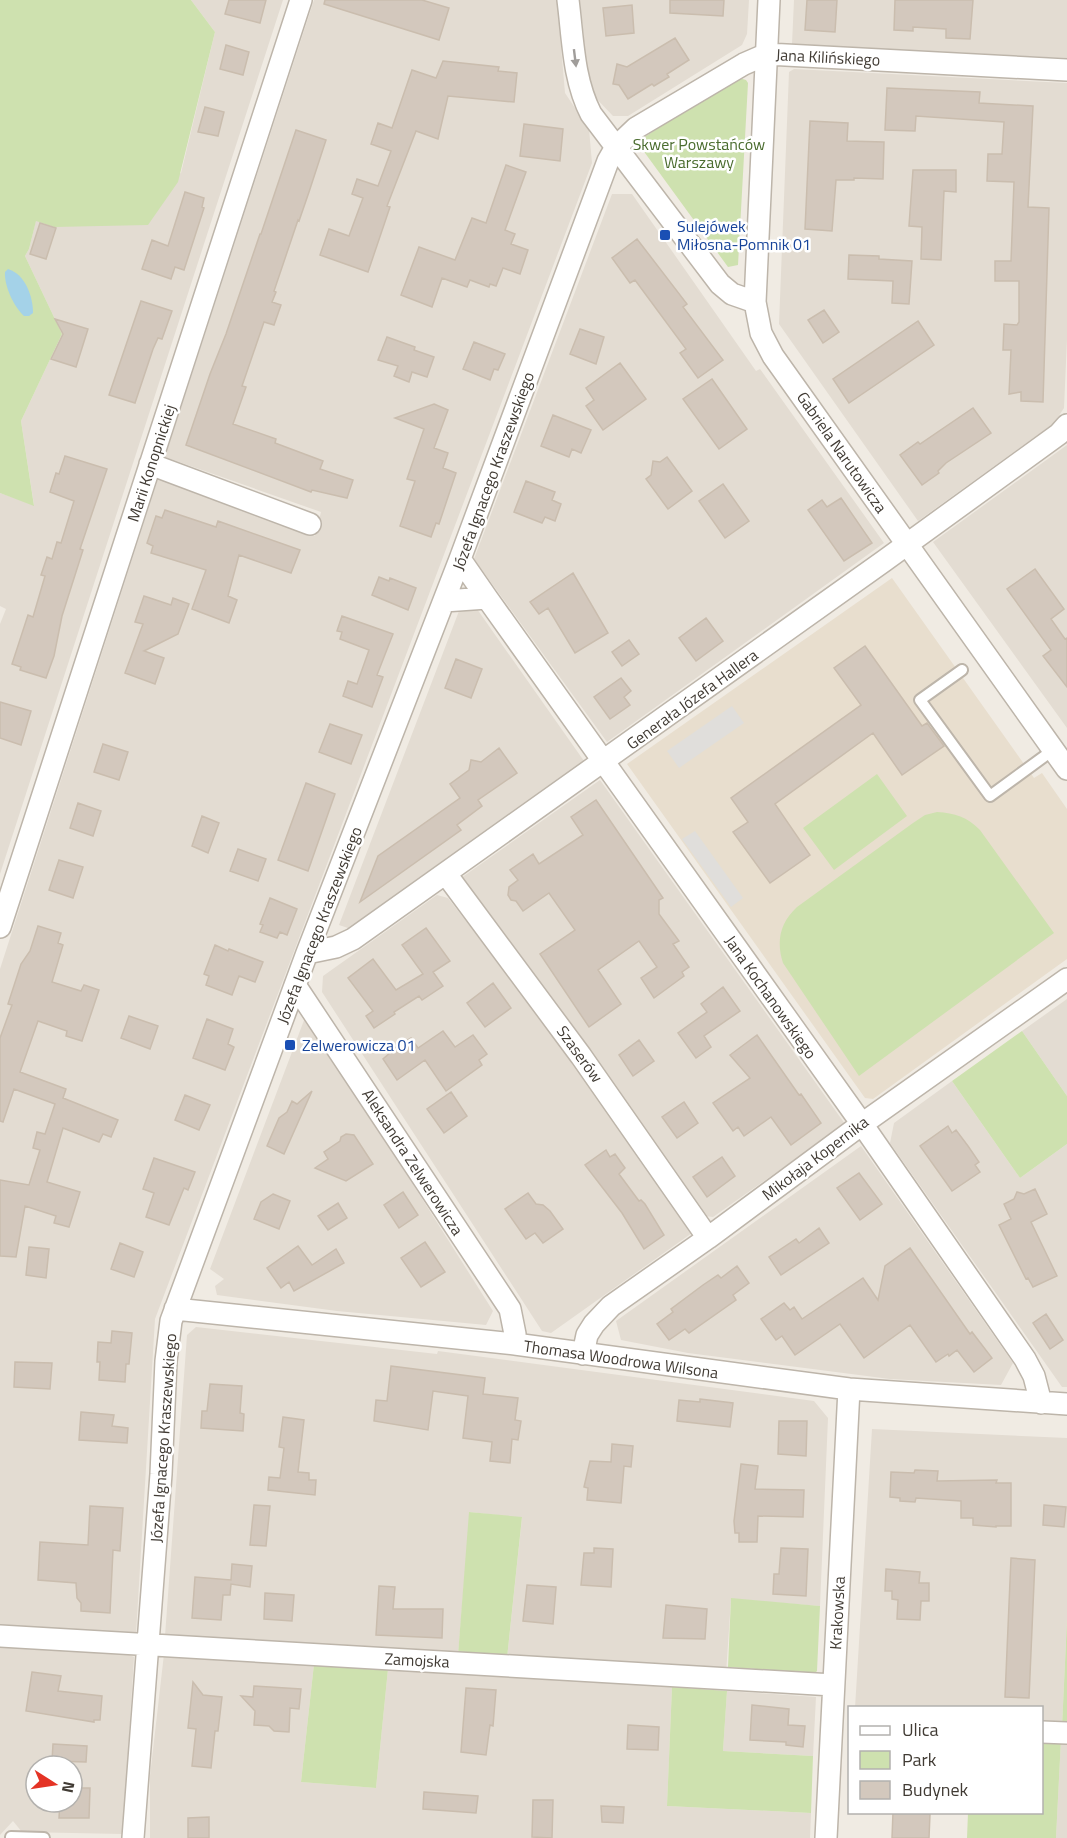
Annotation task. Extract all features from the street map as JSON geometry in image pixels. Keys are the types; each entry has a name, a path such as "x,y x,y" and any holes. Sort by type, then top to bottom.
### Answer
{"street":[{"name":"Marii Konopnickiej","path":"0,927 301,0"},
{"path":"568,0 577,77 581,93 591,114 720,284 732,294 755,302"},
{"name":"Gabriela Narutowicza","path":"769,0 755,302 759,325 769,349 1067,769"},
{"name":"Jana Kilińskiego","path":"616,147 636,128 744,64 767,54 1067,70"},
{"name":"Józefa Ignacego Kraszewskiego","path":"133,1838 161,1474 166,1360 175,1309 307,953 460,559 608,161 616,147"},
{"name":"Generała Józefa Hallera","path":"307,953 336,947 353,939 908,544 1059,434 1067,425"},
{"path":"150,464 310,524"},
{"name":"Jana Kochanowskiego","path":"460,559 862,1124 1029,1366 1041,1403"},
{"path":"444,601 487,598"},
{"name":"Szaserów","path":"446,874 581,1056 708,1238"},
{"name":"Mikołaja Kopernika","path":"583,1354 587,1335 610,1306 1067,979"},
{"name":"Aleksandra Zelwerowicza","path":"295,985 510,1309 515,1344"},
{"name":"Thomasa Woodrowa Wilsona","path":"175,1309 515,1344 849,1389 1067,1404"},
{"name":"Krakowska","path":"826,1838 841,1723 833,1685 849,1389"},
{"name":"Zamojska","path":"0,1636 833,1685"},
{"path":"1043,1732 1067,1733"}],"lane":[{"path":"962,670 920,700 990,796 1053,750"},
{"path":"11,1837 44,1838"}],"shaded area":[{"path":"191,0 283,0 0,874 0,624 6,609 0,606 0,493 34,505 21,421 62,334 25,256 36,220 54,227 181,173 215,32"},
{"path":"314,0 557,0 565,93 589,129 592,163 155,1319 136,1634 0,1625 0,969 158,479 315,536 321,512 165,457"},
{"path":"580,0 749,0 747,34 742,45 628,116 613,116 589,91"},
{"path":"794,0 1067,0 1067,58 792,44"},
{"path":"794,69 1067,83 1067,339 1064,408 1054,423 918,521 779,324 789,72"},
{"path":"612,194 632,194 756,371 760,369 884,543 607,742 474,559"},
{"path":"1067,445 1067,728 933,542"},
{"path":"892,578 1034,778 1042,773 1067,809 1067,959 873,1099 865,1098 627,764"},
{"path":"477,609 584,761 351,929 339,925 459,611"},
{"path":"732,706 744,723 679,768 667,751"},
{"path":"600,780 845,1124 713,1217 705,1216 461,878"},
{"path":"695,831 743,898 731,907 682,839"},
{"path":"437,895 448,898 532,1006 692,1233 551,1333 542,1331 322,992 323,976"},
{"path":"1067,999 1067,1096 1022,1031"},
{"path":"306,1015 493,1311 486,1325 337,1311 217,1295 215,1286 224,1279 210,1269"},
{"path":"952,1081 1020,1178 1067,1144 1067,1387 1062,1387 890,1143 894,1123"},
{"path":"861,1146 1013,1363 1001,1385 890,1379 688,1353 621,1340 616,1321"},
{"path":"196,1327 437,1354 438,1351 814,1401 828,1418 820,1606 731,1599 726,1674 507,1658 522,1518 470,1512 458,1655 165,1636 187,1335"},
{"path":"872,1429 1067,1438 1067,1619 1062,1727 1043,1726 1043,1706 855,1706"},
{"path":"0,1644 123,1652 134,1657 123,1834 22,1832 13,1821 0,1835"},
{"path":"164,1654 314,1664 301,1782 376,1788 388,1669 672,1687 667,1806 811,1813 810,1838 150,1838 150,1776"},
{"path":"727,1691 816,1697 813,1756 723,1751"},
{"path":"1061,1739 1067,1739 1067,1838 1056,1838"}],"green space":[{"path":"0,0 191,0 215,32 178,182 148,225 54,227 36,221 25,256 62,334 21,421 34,506 0,493"},
{"name":"Skwer Powstańców Warszawy","path":"736,77 748,83 738,265 728,267 637,142"},
{"path":"877,774 907,816 834,870 803,828"},
{"path":"937,812 960,816 980,830 1054,933 859,1076 783,963 780,940 783,926 797,907 913,823 925,815"},
{"path":"1022,1031 1067,1096 1067,1144 1020,1178 952,1081"},
{"path":"469,1512 522,1517 507,1658 458,1655"},
{"path":"731,1598 820,1606 817,1671 815,1673 728,1667"},
{"path":"1067,1620 1067,1727 1062,1727"},
{"path":"314,1664 388,1669 376,1788 301,1782"},
{"path":"672,1687 727,1691 723,1751 813,1756 811,1813 667,1806"},
{"path":"1043,1738 1061,1739 1056,1838 967,1838 968,1814 1043,1814"}],"water":[{"path":"8,269 19,276 30,293 33,313 29,316 24,316 20,312 10,296 5,278 5,272"}],"building":[{"path":"229,0 266,0 260,23 225,14"},
{"path":"325,0 422,0 449,8 439,40 324,4"},
{"path":"670,0 724,0 723,16 670,13"},
{"path":"807,0 837,0 835,32 805,30"},
{"path":"895,0 973,0 970,39 946,38 946,29 913,27 913,31 894,30"},
{"path":"632,5 634,33 606,36 603,8"},
{"path":"675,38 689,60 667,74 669,77 654,86 652,84 628,99 619,85 613,84 617,64 627,67"},
{"path":"226,45 249,52 243,75 220,69"},
{"path":"443,61 499,67 498,71 517,73 514,102 448,96 438,139 416,131 387,206 390,207 368,272 320,255 329,229 349,236 363,198 352,194 357,179 378,186 391,151 371,144 378,123 392,128 412,70 436,78"},
{"path":"887,88 980,92 979,103 1033,106 1028,207 1049,208 1043,402 1021,401 1021,392 1009,394 1011,350 1003,350 1004,324 1017,325 1019,322 1019,281 995,281 995,261 1011,261 1014,182 987,181 988,154 1002,154 1004,122 916,116 915,131 885,130"},
{"path":"205,107 224,112 218,136 198,132"},
{"path":"810,121 848,123 847,141 884,142 883,179 836,180 832,231 805,229"},
{"path":"524,124 563,129 560,161 520,156"},
{"path":"296,130 326,140 274,291 276,292 272,302 281,305 274,325 264,322 242,386 246,387 233,424 276,439 275,443 323,461 320,469 353,480 347,498 312,490 311,492 186,445"},
{"path":"506,165 526,172 505,230 515,234 511,244 528,250 520,274 503,268 496,286 490,284 489,287 470,280 467,287 442,278 432,307 401,295 419,247 455,260 472,218 486,223"},
{"path":"913,170 956,170 956,192 944,191 941,260 921,259 922,227 909,226"},
{"path":"185,192 204,198 202,207 204,208 184,270 175,267 171,279 142,269 152,240 168,246"},
{"path":"40,223 56,228 46,259 30,254"},
{"path":"637,239 687,304 683,307 723,360 698,378 680,353 686,349 635,280 630,283 612,258"},
{"path":"849,255 879,256 879,259 912,261 909,304 892,303 893,281 848,279"},
{"path":"141,301 172,311 162,339 158,338 153,349 135,403 109,395"},
{"path":"824,310 839,332 823,343 808,320"},
{"path":"55,319 88,329 76,367 51,359 63,334"},
{"path":"918,321 934,345 849,403 833,379"},
{"path":"580,329 604,337 596,364 570,354"},
{"path":"387,337 434,357 427,377 412,372 409,382 394,376 398,366 378,360"},
{"path":"474,342 505,354 498,370 494,369 490,380 463,369"},
{"path":"620,363 646,399 603,430 586,406 594,400 586,388"},
{"path":"712,379 747,429 719,449 683,399"},
{"path":"434,404 448,410 434,448 448,453 443,468 456,473 439,524 436,523 431,537 400,526 415,481 407,479 424,429 395,418"},
{"path":"973,408 991,433 946,463 938,471 939,473 922,485 900,455"},
{"path":"553,415 591,430 581,453 572,449 569,457 541,446"},
{"path":"65,456 107,469 80,549 83,550 62,616 54,656 46,678 20,670 21,667 12,664 28,615 33,617 45,576 41,575 47,557 52,559 57,542 61,543 74,501 50,492"},
{"path":"667,457 692,491 668,509 646,479 651,475 653,461 660,462"},
{"path":"526,481 555,492 552,500 561,504 555,521 545,517 542,523 514,512"},
{"path":"723,484 749,521 725,538 699,501"},
{"path":"841,498 872,543 844,561 808,510 822,500 827,507"},
{"path":"165,510 216,527 218,521 300,550 291,573 239,555 228,596 237,600 229,623 192,609 206,570 151,553 153,546 147,543 156,516 162,518"},
{"path":"1035,569 1064,609 1051,619 1065,639 1067,638 1067,687 1043,656 1051,650 1007,589"},
{"path":"573,573 608,633 575,653 548,608 539,614 530,602"},
{"path":"379,577 389,581 390,578 416,588 408,610 372,595"},
{"path":"144,596 171,605 173,598 189,604 178,634 144,651 164,658 155,684 125,673 143,624 135,622"},
{"path":"342,616 393,634 377,675 383,677 372,707 343,696 348,681 357,684 369,650 340,639 342,632 337,631"},
{"path":"706,618 723,641 696,661 679,638"},
{"path":"629,640 639,654 622,666 612,652"},
{"path":"865,646 922,726 927,723 944,746 902,775 873,733 775,804 810,855 770,883 733,832 748,822 731,798 861,705 834,668"},
{"path":"456,659 482,669 471,698 445,688"},
{"path":"621,678 631,691 624,697 630,705 610,719 594,697"},
{"path":"0,702 31,711 21,745 0,738"},
{"path":"330,724 362,735 351,764 319,752"},
{"path":"103,744 128,752 119,780 94,772"},
{"path":"499,748 517,773 478,800 482,806 457,825 461,830 360,902 378,856 460,798 450,784 469,770 471,760 481,762"},
{"path":"306,783 335,794 308,871 278,860"},
{"path":"596,800 663,898 659,900 659,914 679,941 673,944 689,967 682,972 684,976 654,998 641,978 657,967 639,941 598,970 621,1004 589,1027 540,954 575,930 549,893 523,911 508,895 509,887 518,880 510,870 533,854 539,864 583,835 571,817"},
{"path":"78,803 101,811 93,836 70,828"},
{"path":"202,816 219,823 208,853 192,846"},
{"path":"238,849 266,859 258,881 230,871"},
{"path":"59,860 83,867 73,898 49,890"},
{"path":"270,898 297,909 287,935 280,932 277,938 260,932 263,925 260,924"},
{"path":"38,926 61,933 58,943 63,945 52,982 81,991 84,985 99,990 82,1041 66,1036 67,1031 38,1021 20,1072 66,1089 63,1098 118,1120 111,1137 103,1134 99,1142 63,1128 47,1182 80,1192 69,1227 54,1223 56,1216 25,1206 16,1257 0,1256 0,1180 29,1185 40,1150 33,1148 37,1132 45,1134 55,1104 14,1089 3,1122 0,1121 0,1038 12,1005 8,1004 21,964 30,951"},
{"path":"426,928 450,961 433,972 443,986 422,1000 419,996 374,1028 366,1016 373,1011 348,978 373,959 396,990 423,974 402,945"},
{"path":"215,945 263,962 255,982 239,976 232,995 206,985 209,976 204,974"},
{"path":"493,983 511,1008 485,1027 467,1003"},
{"path":"723,987 740,1011 704,1036 711,1047 696,1058 678,1033 707,1012 701,1004"},
{"path":"129,1016 158,1026 150,1049 121,1038"},
{"path":"207,1019 233,1029 228,1044 234,1047 225,1070 193,1058"},
{"path":"443,1031 455,1047 473,1035 487,1054 479,1060 482,1065 446,1091 425,1060 397,1080 383,1059 390,1051 411,1038 418,1048"},
{"path":"757,1035 821,1123 791,1145 771,1117 744,1136 738,1127 733,1131 713,1103 750,1078 730,1055"},
{"path":"639,1040 654,1061 633,1076 619,1055"},
{"path":"312,1091 284,1154 267,1146 279,1118 287,1112 292,1101 297,1104"},
{"path":"451,1092 467,1116 444,1133 427,1109"},
{"path":"185,1095 210,1105 199,1130 175,1120"},
{"path":"684,1102 698,1123 677,1138 662,1117"},
{"path":"948,1126 952,1133 956,1130 968,1146 979,1162 975,1165 980,1172 952,1191 920,1146"},
{"path":"346,1134 354,1135 373,1164 346,1181 315,1168 328,1159 324,1152"},
{"path":"606,1150 610,1157 615,1154 625,1168 619,1174 639,1201 645,1204 664,1235 644,1249 622,1213 585,1165"},
{"path":"722,1157 735,1176 707,1197 693,1177"},
{"path":"154,1158 195,1172 188,1190 184,1188 169,1225 146,1217 154,1193 143,1189"},
{"path":"859,1173 882,1204 860,1220 837,1188"},
{"path":"1035,1189 1047,1214 1031,1222 1057,1276 1033,1287 1028,1278 1026,1279 999,1225 1011,1219 1004,1204 1014,1199 1017,1192 1024,1194"},
{"path":"403,1192 418,1215 399,1228 384,1205"},
{"path":"528,1193 536,1204 543,1205 550,1211 563,1229 543,1243 535,1233 526,1239 505,1209"},
{"path":"273,1194 290,1201 279,1229 254,1219 261,1202"},
{"path":"338,1203 347,1218 328,1230 318,1216"},
{"path":"819,1228 829,1243 781,1275 769,1257 796,1239 799,1243"},
{"path":"425,1242 445,1272 421,1287 401,1258"},
{"path":"120,1243 143,1252 134,1277 111,1269"},
{"path":"298,1246 312,1265 336,1249 344,1263 294,1291 289,1282 281,1288 267,1268"},
{"path":"29,1247 49,1249 46,1278 26,1275"},
{"path":"910,1248 970,1334 972,1332 992,1358 974,1372 957,1350 936,1362 910,1325 864,1358 840,1324 795,1355 782,1336 776,1340 761,1319 784,1303 790,1310 794,1307 802,1319 863,1278 878,1300 885,1266"},
{"path":"737,1266 749,1283 733,1295 736,1300 689,1333 685,1329 669,1340 657,1324 673,1312 671,1309 703,1285 718,1275 721,1278"},
{"path":"1046,1314 1063,1340 1050,1349 1033,1323"},
{"path":"112,1331 132,1333 125,1382 99,1380 98,1342 111,1343"},
{"path":"15,1362 52,1363 50,1389 14,1387"},
{"path":"391,1366 485,1378 483,1394 518,1398 515,1420 521,1421 518,1440 512,1439 510,1463 490,1461 492,1442 463,1438 468,1396 433,1391 428,1430 374,1421 376,1400 387,1401"},
{"path":"210,1384 242,1386 240,1413 244,1414 243,1431 201,1428 202,1411 207,1411"},
{"path":"700,1399 733,1403 730,1427 677,1421 679,1400 700,1402"},
{"path":"81,1412 114,1415 112,1426 128,1428 127,1443 79,1440"},
{"path":"283,1417 304,1420 298,1472 309,1473 309,1480 316,1480 315,1495 268,1490 269,1477 280,1478 284,1448 279,1447"},
{"path":"779,1421 807,1421 806,1456 778,1454"},
{"path":"612,1444 633,1446 631,1467 624,1466 621,1503 587,1500 588,1488 584,1487 590,1461 611,1462"},
{"path":"741,1464 758,1466 755,1489 804,1490 803,1517 758,1516 757,1542 739,1542 739,1533 735,1533 734,1521"},
{"path":"915,1470 938,1471 937,1481 997,1480 996,1483 1011,1483 1011,1526 973,1525 973,1518 961,1518 961,1501 916,1498 915,1502 900,1501 900,1498 890,1497 891,1472 914,1473"},
{"path":"254,1505 270,1506 266,1546 250,1545"},
{"path":"1044,1505 1066,1507 1064,1527 1043,1525"},
{"path":"90,1506 123,1508 120,1551 113,1550 110,1613 81,1611 76,1583 38,1580 40,1542 88,1545"},
{"path":"594,1548 613,1549 611,1587 581,1585 584,1553 594,1553"},
{"path":"781,1548 808,1549 806,1596 773,1594 774,1574 779,1574"},
{"path":"1011,1558 1035,1560 1029,1698 1005,1697"},
{"path":"232,1564 252,1566 250,1587 231,1584 230,1595 223,1595 221,1620 192,1618 195,1577 231,1580"},
{"path":"886,1569 920,1572 919,1583 929,1583 929,1601 921,1601 920,1620 897,1619 898,1600 892,1599 892,1591 885,1591"},
{"path":"527,1585 556,1587 553,1624 523,1621"},
{"path":"379,1586 395,1587 393,1609 443,1609 442,1638 376,1635"},
{"path":"265,1593 294,1595 292,1621 264,1619"},
{"path":"666,1605 707,1609 705,1639 663,1638"},
{"path":"32,1672 61,1676 58,1691 102,1696 100,1720 94,1720 94,1722 26,1711"},
{"path":"193,1682 203,1695 222,1697 211,1768 192,1766 196,1729 188,1728"},
{"path":"254,1686 301,1689 299,1709 290,1708 289,1732 274,1731 269,1726 254,1725 255,1711 241,1696 253,1697"},
{"path":"466,1688 496,1690 493,1726 490,1725 486,1755 461,1752"},
{"path":"752,1705 789,1709 788,1725 805,1726 803,1747 786,1745 786,1742 750,1740"},
{"path":"628,1725 659,1727 658,1750 627,1749"},
{"path":"53,1744 87,1746 86,1762 84,1762 84,1754 52,1754"},
{"path":"84,1788 90,1788 89,1818 59,1818 59,1814 84,1814"},
{"path":"424,1792 478,1796 476,1813 423,1809"},
{"path":"533,1800 553,1800 552,1838 532,1837"},
{"path":"601,1806 624,1807 623,1823 602,1822"},
{"path":"893,1814 930,1814 929,1838 892,1838"},
{"path":"209,1817 209,1838 188,1838 188,1818"}],"place":[{"name":"Sulejówek Miłosna-Pomnik 01","path":"665,235"},
{"name":"Zelwerowicza 01","path":"290,1045"}]}
